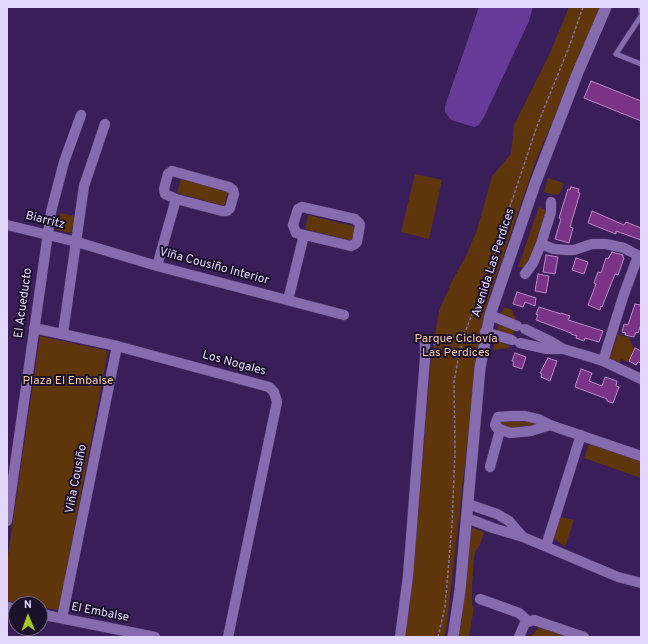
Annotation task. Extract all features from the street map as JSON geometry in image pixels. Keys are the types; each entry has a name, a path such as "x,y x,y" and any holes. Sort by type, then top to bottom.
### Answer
{"street":[{"name":"Avenida Las Perdices","path":"453,637 460,590 480,368 490,315 537,177 578,72 606,7"},
{"name":"El Acueducto","path":"7,521 11,456 34,328 50,212 64,162 82,115"},
{"path":"63,334 84,186 105,124"},
{"path":"172,171 229,187 233,190 234,194 230,208 227,211 176,199 165,194 164,190 168,174 172,171"},
{"path":"157,266 176,199"},
{"path":"525,274 533,262 541,244 551,212 551,202"},
{"path":"302,207 355,219 360,223 357,242 351,246 304,235 296,233 293,225 298,209 302,207"},
{"name":"Biarritz","path":"7,225 76,242"},
{"path":"288,300 304,235"},
{"name":"Viña Cousiño Interior","path":"76,242 157,266 344,315"},
{"path":"541,244 554,249 567,250 574,250 592,244 606,244 624,248 640,256 626,289 603,361"},
{"path":"490,315 550,341 563,349 603,361 641,379"},
{"name":"Los Nogales","path":"34,328 117,346 269,387 274,392 277,402 228,637"},
{"path":"486,332 516,342 547,349 563,349"},
{"name":"Viña Cousiño","path":"62,618 117,346"},
{"path":"400,637 408,576 425,346"},
{"path":"550,425 531,431 510,433 500,430 495,425 498,417 525,416 538,419 550,425 641,456"},
{"path":"490,467 500,430"},
{"path":"546,546 581,435"},
{"path":"468,504 497,514 510,521 523,537"},
{"path":"467,518 523,537 618,577 641,584"},
{"path":"480,599 519,614 528,621"},
{"name":"El Embalse","path":"48,615 155,637"},
{"path":"520,637 523,626 528,621 537,620 584,637"}],"lane":[{"path":"641,16 616,54 641,64"}],"path":[{"path":"425,346 452,336 474,336 486,332"}],"green space":[{"name":"Parque Ciclovía Las Perdices","path":"569,7 601,7 535,163 490,294 483,320 476,364 447,624 444,637 403,637 408,618 413,576 431,359 439,311 477,230 492,176 511,154 514,125 550,53"},
{"path":"415,174 442,180 429,239 401,232"},
{"path":"548,178 563,183 560,193 555,195 544,192"},
{"path":"181,179 228,192 224,206 177,193"},
{"path":"539,207 548,212 528,265 518,267"},
{"path":"60,213 75,216 71,233 56,230"},
{"path":"308,215 356,227 352,241 305,229"},
{"path":"504,307 512,310 517,322 500,316"},
{"path":"499,324 514,329 513,336 497,331"},
{"path":"618,334 629,338 634,350 628,362 621,359 619,363 609,359"},
{"name":"Plaza El Embalse","path":"40,336 108,351 59,610 48,608 48,596 8,596 7,601 7,562"},
{"path":"495,340 510,346 509,348 493,350"},
{"path":"501,420 535,421 536,426 502,429 499,424"},
{"path":"590,442 641,461 641,478 584,458"},
{"path":"561,517 574,520 565,547 552,537"},
{"path":"473,528 484,532 480,545 475,552 474,558 472,605 474,607 469,637 458,637 462,619 470,530"},
{"path":"539,627 568,637 531,637"}],"shaded area":[{"path":"479,7 533,7 529,21 484,117 479,125 474,127 451,120 445,112 445,106"}],"building":[{"path":"591,81 641,101 641,121 584,98"},
{"path":"571,187 579,189 578,192 580,193 570,227 573,228 569,243 555,239 561,219 559,218 568,189 570,190"},
{"path":"592,211 624,225 626,222 641,228 641,240 616,231 616,234 588,223"},
{"path":"612,252 623,255 624,258 618,275 615,274 600,310 588,305 596,284 594,283 598,272 601,273 606,258 608,259"},
{"path":"546,255 558,257 555,274 543,272"},
{"path":"576,258 588,262 584,274 572,270"},
{"path":"538,274 549,276 546,293 535,291"},
{"path":"517,292 536,298 535,306 525,302 523,307 513,304"},
{"path":"635,304 641,305 641,324 638,333 636,332 634,337 625,335 626,333 622,332 624,324 628,325"},
{"path":"539,307 570,316 568,320 603,331 599,342 585,338 584,341 576,338 577,336 571,333 536,320 538,315 536,314"},
{"path":"635,348 641,351 641,363 638,362 636,365 629,361"},
{"path":"515,353 526,357 522,369 513,366 514,362 512,361"},
{"path":"548,358 557,361 550,381 541,377 542,374 540,373"},
{"path":"581,369 592,373 589,381 602,386 605,377 617,381 616,386 619,387 613,403 607,401 607,399 575,387"}]}
